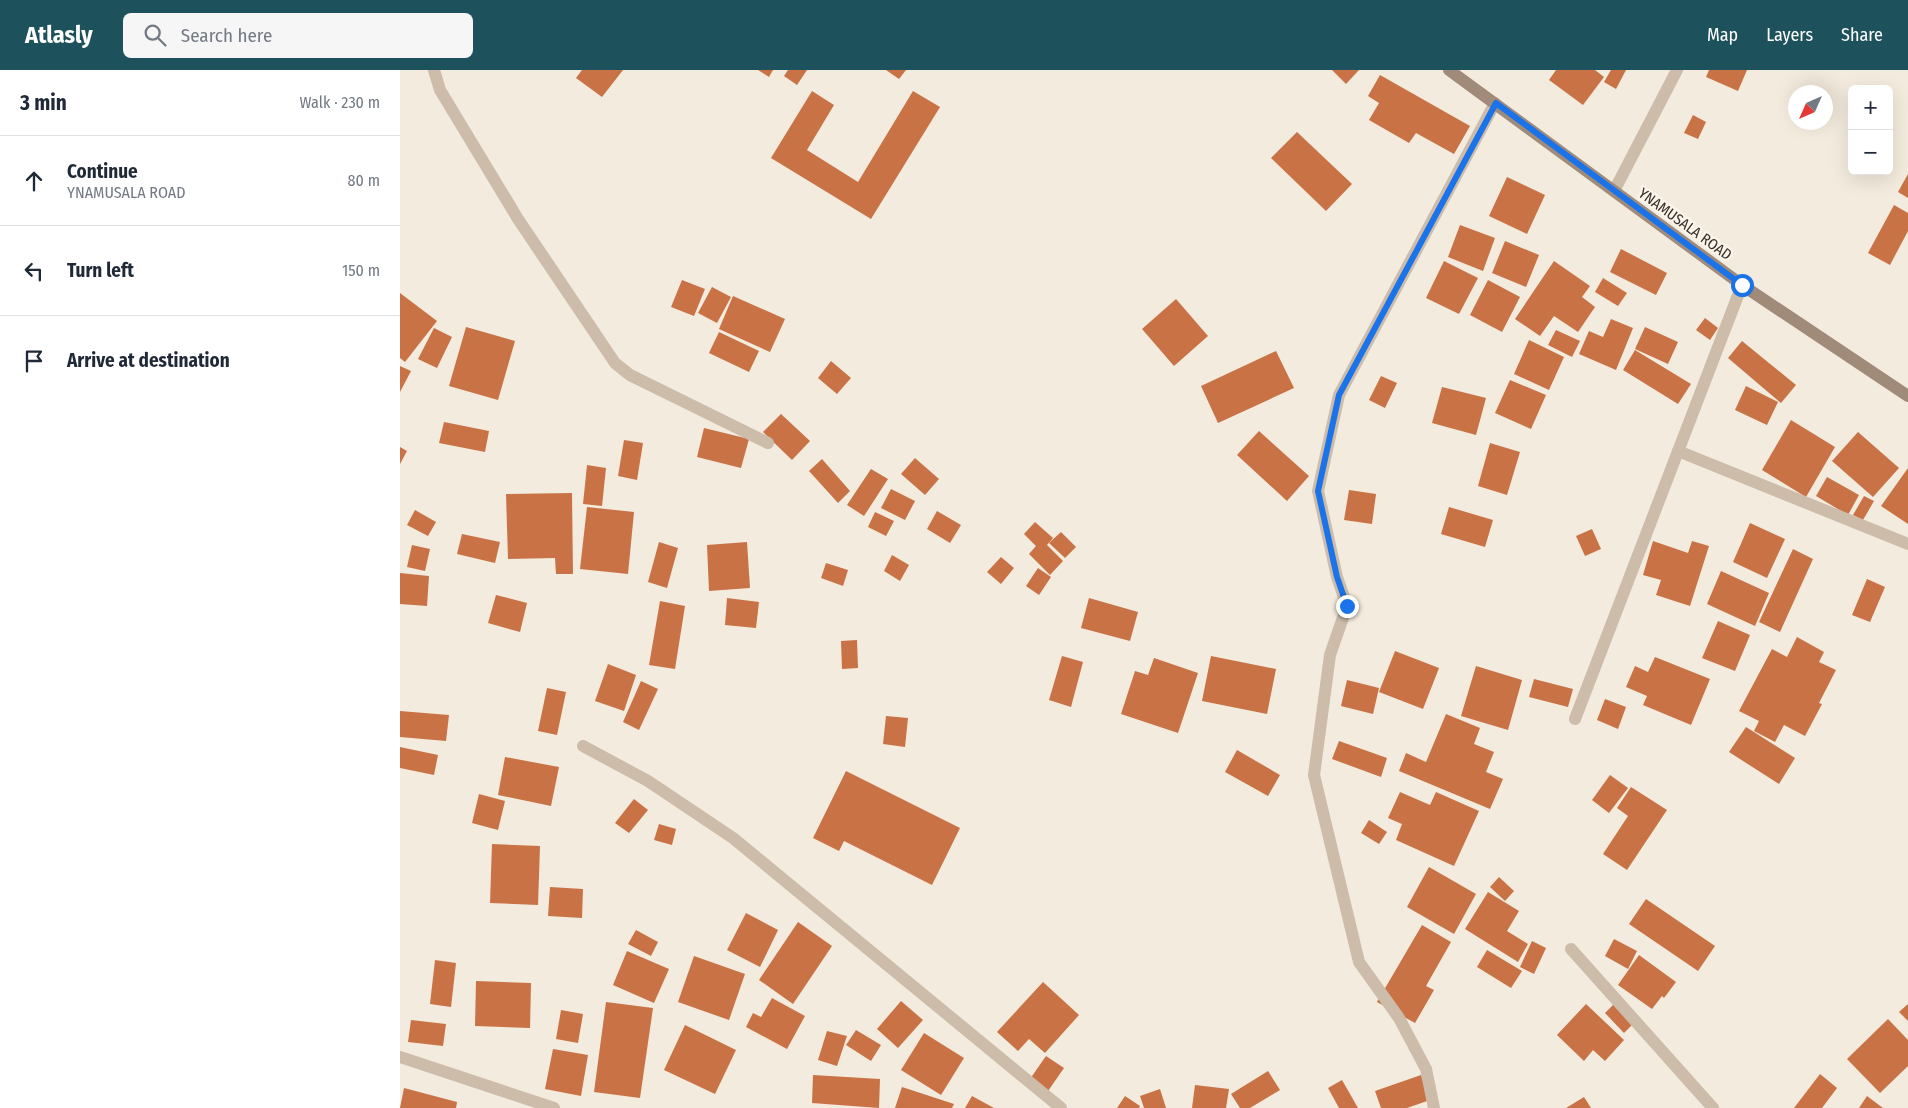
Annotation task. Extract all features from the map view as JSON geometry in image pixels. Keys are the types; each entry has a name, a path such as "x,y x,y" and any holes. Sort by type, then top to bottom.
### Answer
{"main road":[{"name":"YNAMUSALA ROAD","path":"1449,70 1742,285 1908,396"}],"street":[{"path":"434,70 440,90 518,219 615,363 630,375 768,443"},
{"path":"1614,191 1677,70"},
{"path":"1434,1108 1426,1069 1399,1018 1359,962 1314,775 1330,655 1347,606 1337,577 1318,491 1339,395 1496,103"},
{"path":"1575,719 1742,285"},
{"path":"1678,451 1908,544"},
{"path":"583,746 648,781 733,838 1061,1108"},
{"path":"1571,949 1713,1108"},
{"path":"400,1057 554,1108"}],"building":[{"path":"582,70 623,70 602,97 576,78"},
{"path":"758,70 773,70 769,77"},
{"path":"788,70 807,70 797,85 784,76"},
{"path":"886,70 906,70 899,79"},
{"path":"1332,70 1359,70 1346,84"},
{"path":"1556,70 1595,70 1604,77 1583,105 1549,80"},
{"path":"1611,70 1626,70 1616,89 1604,82"},
{"path":"1709,70 1747,70 1738,91 1706,77"},
{"path":"1380,75 1470,126 1454,154 1416,133 1409,143 1369,120 1379,103 1368,96"},
{"path":"812,91 834,105 807,150 858,182 913,91 940,107 871,219 771,158"},
{"path":"1693,115 1706,122 1698,139 1684,133"},
{"path":"1297,132 1352,184 1326,211 1271,158"},
{"path":"1908,174 1908,198 1898,192"},
{"path":"1507,177 1545,195 1527,234 1489,216"},
{"path":"1894,205 1908,213 1908,231 1890,265 1868,253"},
{"path":"1460,225 1495,238 1483,271 1448,257"},
{"path":"1505,241 1539,255 1526,287 1492,273"},
{"path":"1621,249 1667,273 1656,295 1610,272"},
{"path":"1444,261 1478,278 1459,314 1426,298"},
{"path":"1554,261 1590,286 1582,297 1595,307 1578,332 1554,316 1540,336 1515,319"},
{"path":"1603,278 1627,293 1618,306 1595,292"},
{"path":"682,280 705,289 694,316 671,307"},
{"path":"1488,280 1520,297 1502,332 1470,315"},
{"path":"712,287 731,297 717,323 698,313"},
{"path":"400,293 437,321 405,362 400,358"},
{"path":"733,296 785,319 770,352 719,329"},
{"path":"1176,299 1208,336 1174,366 1142,329"},
{"path":"1705,318 1718,328 1710,340 1696,330"},
{"path":"1611,319 1633,328 1616,370 1579,354 1589,331 1603,337"},
{"path":"466,327 515,341 498,400 449,386"},
{"path":"1645,327 1678,342 1668,364 1635,349"},
{"path":"434,328 452,337 437,368 418,359"},
{"path":"1556,330 1580,341 1572,357 1548,345"},
{"path":"719,332 759,351 749,372 709,353"},
{"path":"1529,340 1564,357 1549,390 1514,374"},
{"path":"1742,341 1796,385 1781,403 1728,358"},
{"path":"1635,350 1691,384 1678,404 1623,370"},
{"path":"1276,351 1294,388 1218,423 1201,386"},
{"path":"831,361 851,378 837,394 818,378"},
{"path":"400,366 411,371 400,392"},
{"path":"1381,376 1397,383 1385,408 1369,400"},
{"path":"1510,380 1546,395 1531,429 1495,413"},
{"path":"1746,386 1778,402 1767,425 1735,410"},
{"path":"1442,387 1486,398 1476,435 1432,423"},
{"path":"781,414 810,441 792,460 763,432"},
{"path":"1791,420 1835,447 1806,497 1762,470"},
{"path":"444,422 489,431 485,452 439,443"},
{"path":"704,428 749,439 741,468 697,457"},
{"path":"1259,431 1309,476 1287,501 1237,455"},
{"path":"1858,432 1899,468 1873,497 1832,461"},
{"path":"624,440 643,443 637,480 618,476"},
{"path":"1490,443 1520,452 1507,495 1478,486"},
{"path":"400,447 407,451 400,464"},
{"path":"915,458 939,479 925,495 901,474"},
{"path":"822,459 850,491 838,503 809,471"},
{"path":"587,465 606,468 602,506 583,504"},
{"path":"1908,468 1908,524 1881,506"},
{"path":"871,469 888,479 864,516 847,505"},
{"path":"1827,477 1859,495 1848,515 1816,496"},
{"path":"891,489 915,501 905,520 881,508"},
{"path":"1349,490 1376,494 1372,524 1344,520"},
{"path":"572,493 573,574 556,574 555,558 508,559 506,494"},
{"path":"1864,496 1874,501 1863,520 1853,515"},
{"path":"587,507 634,512 628,574 580,569"},
{"path":"1449,507 1493,520 1485,547 1441,534"},
{"path":"415,510 436,522 428,536 407,525"},
{"path":"937,511 961,525 950,543 927,529"},
{"path":"875,512 894,521 886,536 868,527"},
{"path":"1035,522 1053,538 1047,545 1063,561 1050,575 1029,554 1036,546 1024,534"},
{"path":"1750,523 1785,539 1767,578 1733,562"},
{"path":"1592,529 1601,549 1585,556 1576,536"},
{"path":"1061,532 1076,547 1065,558 1049,543"},
{"path":"462,534 500,542 495,563 457,554"},
{"path":"1653,541 1688,553 1692,541 1709,546 1690,606 1656,595 1661,580 1643,575"},
{"path":"659,542 678,548 667,588 648,582"},
{"path":"747,542 750,588 709,591 707,545"},
{"path":"412,545 430,549 425,571 407,567"},
{"path":"1793,549 1813,559 1780,632 1759,622"},
{"path":"892,555 909,565 900,581 884,571"},
{"path":"1001,557 1014,568 1001,584 987,572"},
{"path":"826,563 848,570 843,586 821,578"},
{"path":"1038,568 1051,577 1039,595 1026,586"},
{"path":"1721,571 1769,593 1755,626 1707,604"},
{"path":"400,573 429,576 427,606 400,604"},
{"path":"1867,579 1885,587 1870,622 1852,615"},
{"path":"496,595 527,603 520,632 488,623"},
{"path":"727,598 759,602 756,628 725,625"},
{"path":"1089,598 1138,612 1130,641 1081,628"},
{"path":"660,601 685,606 675,669 649,665"},
{"path":"1718,621 1750,635 1735,671 1702,658"},
{"path":"1797,637 1824,652 1819,662 1836,670 1819,703 1822,704 1805,736 1784,725 1775,742 1754,731 1759,721 1739,711 1772,649 1787,657"},
{"path":"857,640 858,668 842,669 841,641"},
{"path":"1395,651 1439,668 1423,709 1379,692"},
{"path":"1062,656 1083,662 1071,707 1049,700"},
{"path":"1211,656 1276,669 1267,714 1202,701"},
{"path":"1655,657 1710,679 1691,725 1643,705 1647,696 1626,687 1635,666 1648,672"},
{"path":"1154,658 1198,673 1178,733 1121,714 1135,671 1148,675"},
{"path":"608,664 636,675 624,711 595,701"},
{"path":"1476,666 1522,680 1508,730 1461,716"},
{"path":"1534,679 1573,689 1568,707 1529,697"},
{"path":"1347,680 1379,688 1373,714 1341,706"},
{"path":"641,681 658,689 639,730 623,722"},
{"path":"547,688 566,692 557,735 538,731"},
{"path":"1605,699 1626,707 1618,729 1597,720"},
{"path":"400,711 449,715 446,741 400,737"},
{"path":"1446,714 1480,728 1474,744 1494,752 1486,772 1503,779 1490,809 1399,771 1406,753 1426,762"},
{"path":"886,716 908,718 905,747 883,744"},
{"path":"1746,727 1795,758 1779,784 1729,752"},
{"path":"1339,741 1387,758 1381,777 1332,759"},
{"path":"400,747 438,755 434,775 400,768"},
{"path":"1237,750 1280,775 1268,796 1225,772"},
{"path":"505,757 559,767 551,806 498,795"},
{"path":"846,771 960,828 932,885 844,841 839,851 813,838"},
{"path":"1610,775 1628,788 1609,813 1592,800"},
{"path":"1631,787 1667,810 1627,870 1603,854 1628,816 1617,808"},
{"path":"1400,792 1430,805 1436,792 1479,811 1454,866 1396,840 1402,824 1388,818"},
{"path":"479,794 505,801 498,830 472,823"},
{"path":"634,799 648,810 629,833 615,823"},
{"path":"1369,820 1387,832 1379,844 1361,833"},
{"path":"659,824 676,829 672,845 654,840"},
{"path":"492,844 540,846 538,905 490,903"},
{"path":"1429,867 1476,894 1454,934 1407,907"},
{"path":"1499,877 1514,891 1505,901 1490,887"},
{"path":"550,887 583,889 582,918 548,916"},
{"path":"1488,892 1519,911 1507,931 1528,944 1518,962 1465,929"},
{"path":"1646,899 1715,946 1698,971 1629,924"},
{"path":"746,913 778,930 760,967 727,950"},
{"path":"798,922 832,946 793,1004 759,980"},
{"path":"1422,925 1451,942 1426,986 1434,990 1415,1023 1377,1002"},
{"path":"636,930 658,942 651,956 628,944"},
{"path":"1614,939 1637,951 1628,969 1605,956"},
{"path":"1532,941 1546,948 1534,974 1520,967"},
{"path":"1487,950 1522,971 1511,988 1477,967"},
{"path":"627,951 669,969 654,1003 613,985"},
{"path":"1639,955 1676,982 1664,998 1662,996 1652,1009 1618,985"},
{"path":"694,956 745,974 729,1020 678,1002"},
{"path":"435,960 456,963 451,1007 430,1004"},
{"path":"476,981 531,983 530,1028 475,1026"},
{"path":"1043,982 1079,1015 1045,1053 1029,1039 1018,1051 997,1032"},
{"path":"772,998 805,1016 787,1049 746,1027 753,1013 761,1017"},
{"path":"1618,1000 1637,1020 1624,1033 1605,1013"},
{"path":"901,1001 923,1020 898,1048 877,1029"},
{"path":"606,1002 653,1008 640,1098 594,1092"},
{"path":"1586,1004 1624,1040 1605,1061 1593,1050 1584,1061 1557,1035"},
{"path":"1908,1004 1908,1021 1899,1012"},
{"path":"561,1010 583,1014 578,1043 556,1039"},
{"path":"1888,1019 1908,1040 1908,1066 1880,1093 1847,1059"},
{"path":"411,1020 446,1024 443,1046 408,1042"},
{"path":"685,1025 736,1050 715,1094 664,1070"},
{"path":"856,1030 881,1045 871,1061 846,1045"},
{"path":"827,1031 847,1036 837,1066 818,1060"},
{"path":"924,1033 964,1058 941,1095 901,1070"},
{"path":"553,1049 588,1055 581,1096 545,1089"},
{"path":"1046,1056 1064,1068 1048,1091 1030,1079"},
{"path":"1268,1071 1280,1090 1250,1108 1240,1108 1231,1094"},
{"path":"1820,1074 1837,1088 1822,1108 1794,1108"},
{"path":"813,1075 880,1079 879,1108 812,1103"},
{"path":"1421,1075 1430,1100 1407,1108 1381,1108 1375,1091"},
{"path":"1342,1080 1358,1108 1339,1108 1328,1088"},
{"path":"1195,1085 1229,1089 1226,1108 1192,1108"},
{"path":"902,1087 954,1104 952,1108 895,1108"},
{"path":"404,1088 457,1102 456,1108 400,1108"},
{"path":"1160,1089 1166,1108 1144,1108 1140,1096"},
{"path":"972,1096 994,1108 965,1108"},
{"path":"1125,1096 1140,1106 1139,1108 1117,1108"},
{"path":"1867,1096 1883,1108 1859,1108"},
{"path":"1584,1097 1591,1108 1566,1108"}],"route":[{"path":"1347,606 1337,577 1318,491 1339,395 1496,103 1742,285"}]}
